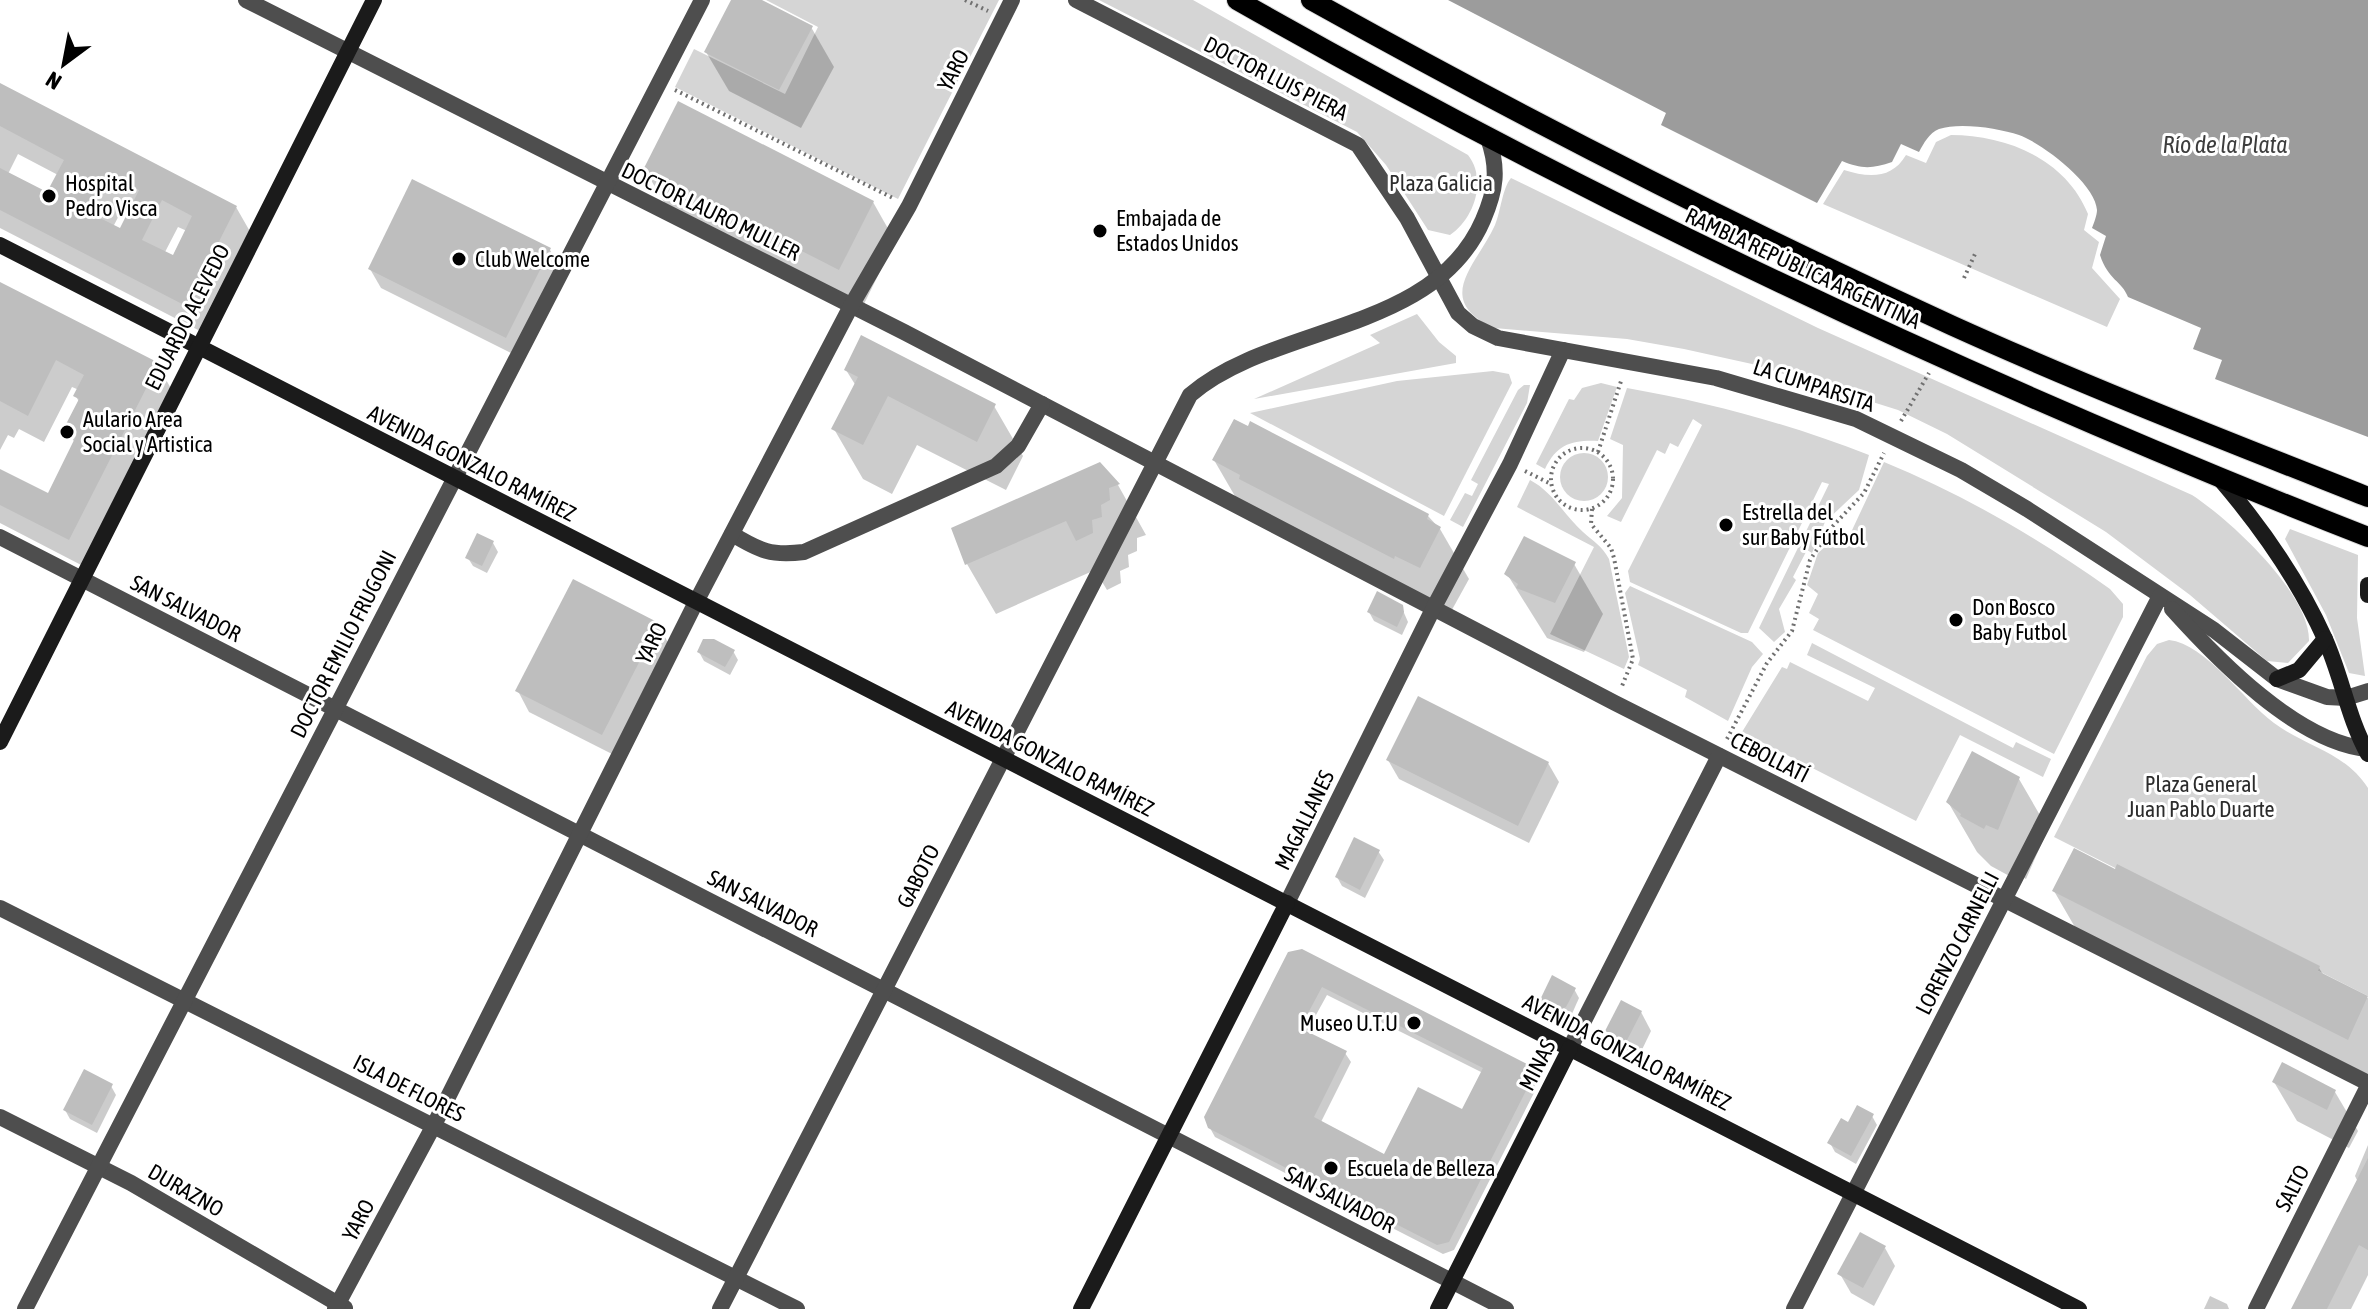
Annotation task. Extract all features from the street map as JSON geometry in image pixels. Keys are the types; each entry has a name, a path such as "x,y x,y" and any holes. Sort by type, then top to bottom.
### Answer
{"main road":[{"name":"RAMBLA REPÚBLICA ARGENTINA","path":"1237,0 1488,138 1724,258 1938,359 2220,479 2368,537"},
{"name":"RAMBLA REPÚBLICA ARGENTINA","path":"1311,0 1572,143 1766,239 1956,327 2160,415 2368,497"}],"street":[{"name":"DOCTOR LAURO MULLER","path":"246,0 851,306 1155,464"},
{"name":"EDUARDO ACEVEDO","path":"0,742 374,0"},
{"name":"DOCTOR EMILIO FRUGONI","path":"25,1309 452,478 702,0"},
{"name":"YARO","path":"340,1307 696,602 851,306 909,206 1012,0"},
{"name":"DOCTOR LUIS PIERA","path":"1076,0 1358,145 1407,218 1438,281"},
{"path":"1438,281 1468,246 1488,208 1497,176 1488,138"},
{"name":"AVENIDA GONZALO RAMÍREZ","path":"0,245 2079,1309"},
{"name":"LA CUMPARSITA","path":"1438,281 1458,313 1473,326 1498,338 1716,378 1799,400 1893,435 2027,509 2214,630 2277,679 2327,697 2346,698 2368,691"},
{"name":"GABOTO","path":"720,1309 1190,395 1205,381 1371,315 1438,281"},
{"name":"MAGALLANES","path":"1081,1309 1434,607 1510,464 1563,350"},
{"path":"732,534 755,548 778,555 804,552 996,466 1018,446 1042,404"},
{"name":"CEBOLLATÍ","path":"1155,464 1615,703 2368,1085"},
{"path":"2220,479 2278,554 2325,639 2354,731 2367,751"},
{"name":"SAN SALVADOR","path":"0,537 1506,1309"},
{"path":"2368,585 2368,595"},
{"name":"LA CUMPARSITA","path":"2160,596 2199,639 2278,707 2328,738 2367,751"},
{"name":"LORENZO CARNELLI","path":"1794,1309 2160,596"},
{"path":"2277,679 2299,670 2325,639"},
{"name":"MINAS","path":"1438,1309 1719,756"},
{"name":"ISLA DE FLORES","path":"0,908 797,1309"},
{"name":"SALTO","path":"2256,1309 2368,1085"},
{"name":"DURAZNO","path":"0,1117 100,1166 340,1307"}],"path":[{"path":"965,0 1003,18"},
{"path":"660,82 909,206"},
{"path":"1964,278 1975,254"},
{"path":"1719,756 1767,663 1792,631 1810,560 1832,527 1864,493 1893,435 1938,359"},
{"path":"1598,452 1626,360"},
{"path":"1510,464 1551,484 1562,502 1581,510 1601,504 1613,488 1611,467 1598,452 1579,448 1561,456 1555,464 1551,484"},
{"path":"1592,509 1591,524 1611,548 1633,659 1615,703"}],"green space":[{"path":"766,0 999,0 898,199 675,87 694,49 785,94 818,27"},
{"name":"Plaza Galicia","path":"1099,0 1193,0 1468,155 1477,175 1472,209 1450,235 1428,230 1386,165 1357,132"},
{"path":"1951,135 2013,145 2032,154 2065,178 2088,214 2084,230 2099,242 2092,268 2120,299 2107,327 1823,204 1844,170 1879,174 1894,169 1906,155 1926,163 1936,142"},
{"path":"1511,178 1818,328 2192,495 2246,539 2282,580 2306,622 2309,641 2288,663 2267,661 2190,595 2106,532 1947,434 1898,410 1752,364 1684,349 1627,339 1494,328 1476,317 1465,305 1462,293 1470,268 1495,225"},
{"path":"1417,314 1439,342 1456,356 1456,363 1254,399 1380,343 1370,335"},
{"path":"1493,371 1509,374 1512,383 1444,516 1250,413 1397,381"},
{"path":"1601,383 1617,387 1598,441 1566,445 1545,469 1536,464 1569,399 1574,400 1582,388"},
{"path":"1530,385 1527,403 1463,527 1450,520 1465,493 1472,496 1478,484 1471,480 1518,390"},
{"path":"1627,388 1750,416 1869,455 1859,490 1825,522 1812,553 1807,550 1793,577 1796,580 1779,609 1785,632 1774,642 1759,628 1829,484 1822,482 1748,633 1741,633 1630,582 1628,571 1702,425 1693,419 1678,447 1670,443 1665,454 1657,450 1621,522 1607,516 1622,498 1623,445 1610,439"},
{"path":"1584,453 1601,460 1608,477 1601,494 1584,501 1567,494 1560,477 1567,460"},
{"path":"1884,462 1944,489 2029,536 2110,589 2123,604 2123,617 2054,754 1813,630 1819,619 1809,613 1818,594 1807,585 1818,553 1834,539 1846,543"},
{"path":"1530,480 1552,497 1609,559 1629,657 1624,669 1550,634 1594,547 1517,507"},
{"path":"2290,529 2358,555 2357,618 2365,676 2349,673 2326,615 2285,539"},
{"path":"1630,586 1752,642 1763,654 1752,667 1728,721 1685,697 1687,690 1638,665 1640,659 1625,593"},
{"name":"Plaza General Juan Pablo Duarte","path":"2169,640 2197,651 2274,723 2337,758 2368,788 2368,996 2054,837 2147,656 2157,644"},
{"path":"1812,643 2013,748 2016,742 2051,759 2043,777 1960,735 1916,821 1742,732 1782,667 1787,669 1790,662 1868,701 1875,688 1807,655"}],"water":[{"name":"Río de la Plata","path":"1448,0 2368,0 2368,437 2215,379 2222,360 2193,349 2201,328 2128,297 2107,270 2100,255 2106,236 2092,228 2097,210 2088,188 2054,155 2029,139 2011,132 1979,127 1939,129 1919,152 1901,144 1892,162 1867,167 1842,161 1817,203 1661,125 1666,113"}],"building":[{"path":"731,0 762,0 813,26 779,90 704,52"},
{"name":"Hospital Pedro Visca","path":"0,83 237,206 186,306 0,210 0,168 47,192 64,160 0,126","holes":["110,175 139,190 120,228 90,213","162,200 192,216 173,255 142,240"]},
{"path":"678,101 874,201 839,270 643,170"},
{"name":"Club Welcome","path":"412,179 551,248 506,338 368,269"},
{"name":"Aulario Area Social y Artistica","path":"0,282 159,363 69,540 0,505 0,469 48,493 77,434 64,428 79,399 73,396 84,375 56,360 28,416 0,401"},
{"path":"861,335 996,404 977,442 888,396 863,445 831,429 858,377 844,370"},
{"path":"1234,419 1248,426 1250,421 1429,514 1427,519 1441,527 1420,568 1395,556 1394,559 1239,479 1240,475 1212,460"},
{"path":"1100,462 1120,484 1109,488 1110,500 1101,505 1102,517 1092,520 1093,533 1076,541 1066,521 965,565 951,528"},
{"path":"477,533 494,541 482,566 465,558"},
{"path":"1524,536 1576,562 1555,603 1516,588 1518,584 1504,574"},
{"path":"573,579 659,623 602,735 515,691"},
{"path":"1377,591 1403,605 1404,612 1397,627 1367,612"},
{"path":"703,639 714,639 735,650 725,667 697,652"},
{"path":"1418,696 1549,762 1518,826 1386,760"},
{"path":"1972,751 2020,777 1998,830 1986,825 1984,829 1960,816 1946,802"},
{"path":"1354,837 1380,850 1360,890 1335,877"},
{"path":"2074,848 2115,869 2117,864 2320,966 2318,971 2368,996 2348,1040 2052,891"},
{"path":"1302,949 1527,1064 1532,1079 1449,1242 1437,1245 1208,1128 1204,1117 1288,952","holes":["1322,987 1483,1068 1462,1109 1418,1087 1384,1154 1314,1117 1347,1051 1300,1028"]},
{"path":"1552,975 1576,988 1566,1007 1554,1012 1538,1004"},
{"path":"1621,1000 1642,1011 1626,1042 1605,1031"},
{"path":"2282,1062 2336,1090 2327,1110 2272,1082"},
{"path":"84,1069 113,1084 92,1125 63,1110"},
{"path":"1857,1105 1874,1114 1851,1156 1827,1143 1841,1118 1848,1122"},
{"path":"2368,1158 2368,1250 2359,1245 2327,1309 2291,1309"},
{"path":"1860,1232 1886,1246 1863,1288 1837,1274"}],"place":[{"name":"Hospital Pedro Visca","path":"49,196"},
{"name":"Embajada de Estados Unidos","path":"1100,231"},
{"name":"Club Welcome","path":"459,259"},
{"name":"Aulario Area Social y Artistica","path":"67,432"},
{"name":"Estrella del sur Baby Fútbol","path":"1726,525"},
{"name":"Don Bosco Baby Futbol","path":"1956,620"},
{"name":"Museo U.T.U","path":"1414,1023"},
{"name":"Escuela de Belleza","path":"1331,1168"}]}
